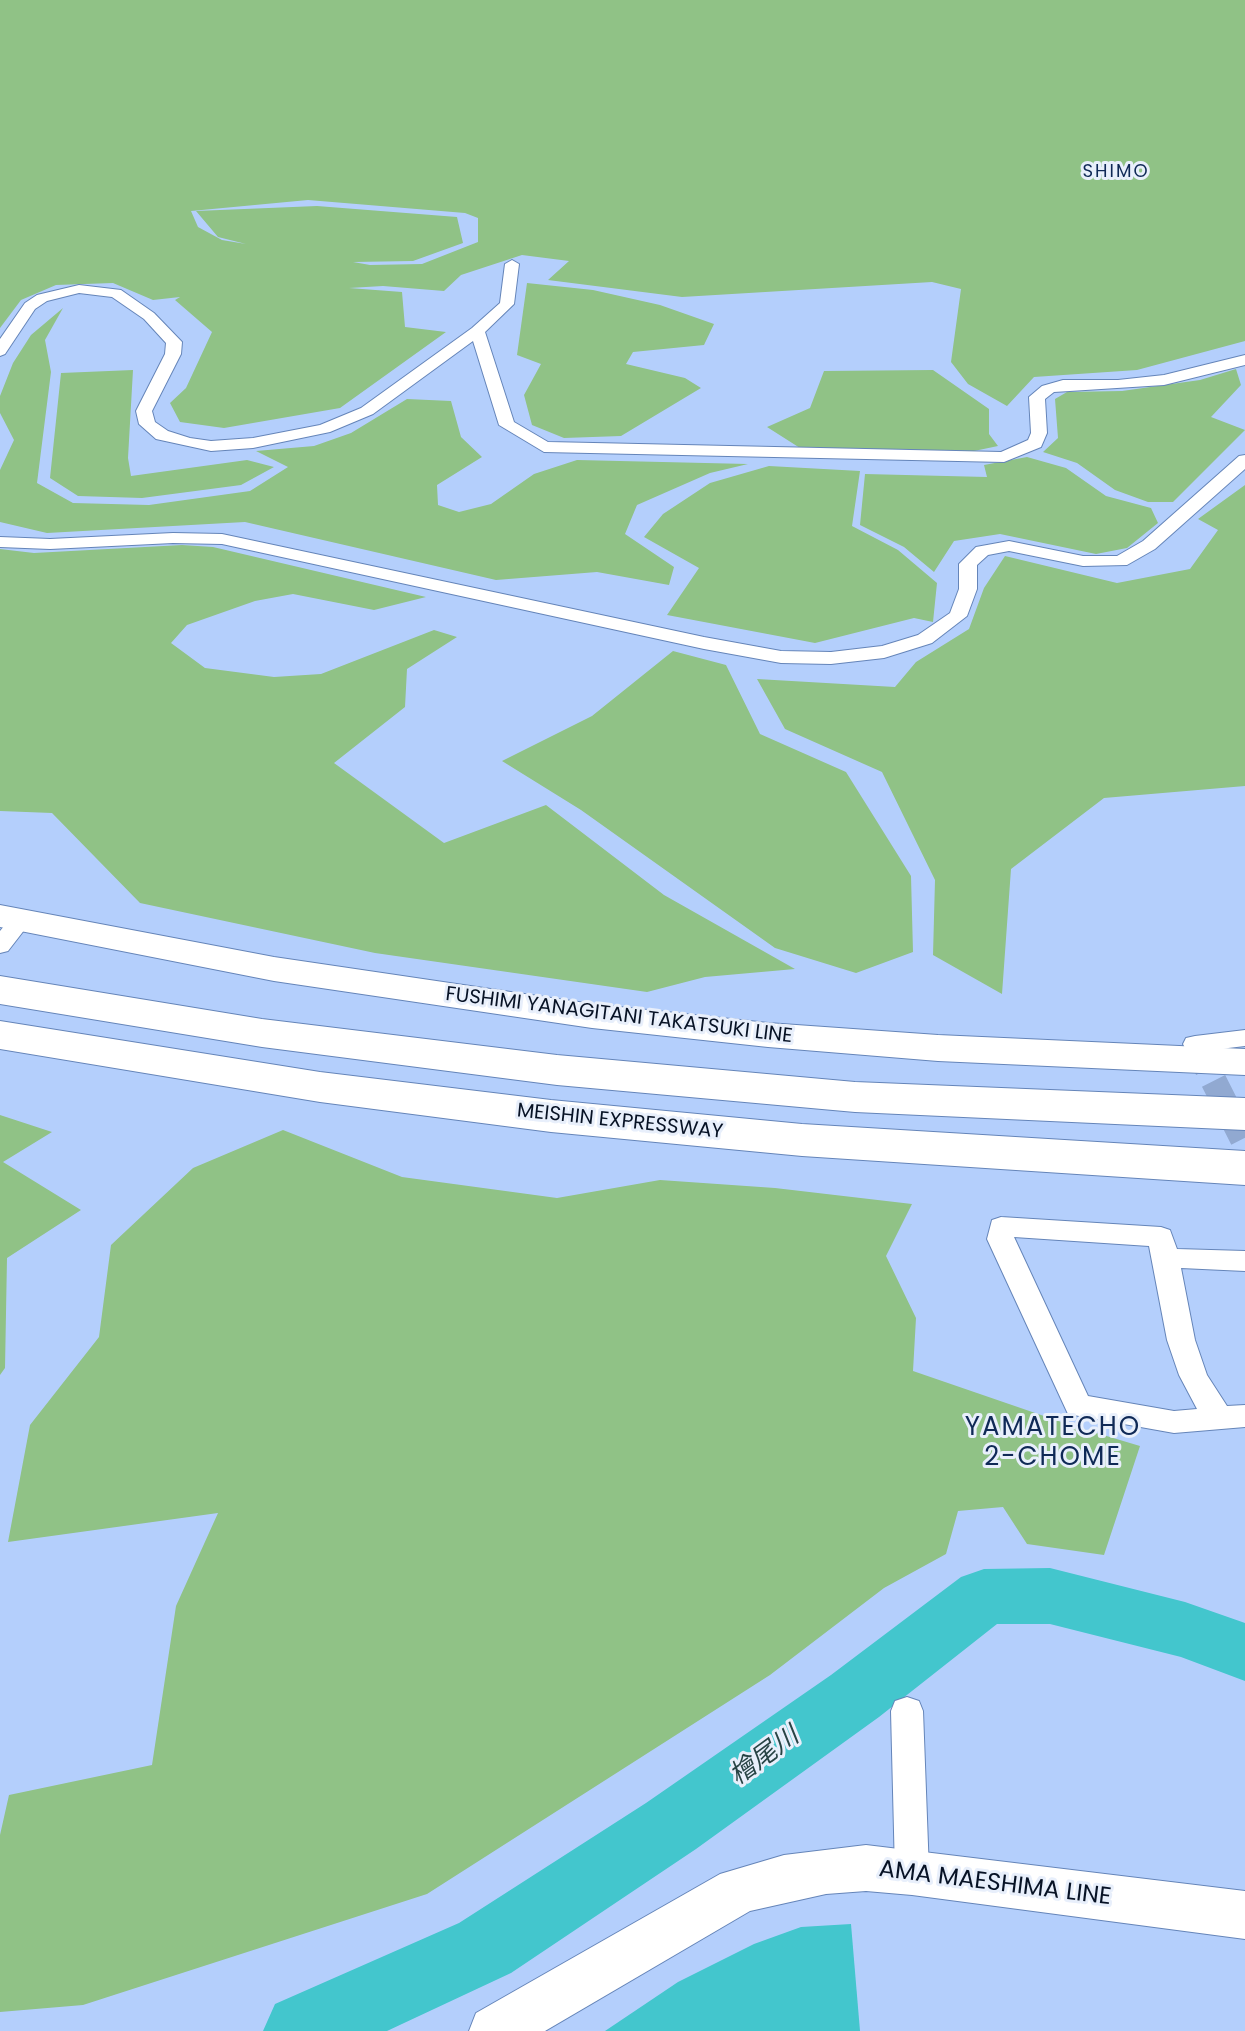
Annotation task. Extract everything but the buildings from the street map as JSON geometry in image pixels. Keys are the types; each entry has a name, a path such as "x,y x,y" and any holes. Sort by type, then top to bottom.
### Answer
{"highway":[{"path":"0,990 262,1033 557,1070 855,1097 1245,1114"},
{"name":"MEISHIN EXPRESSWAY","path":"0,1035 320,1087 551,1116 817,1142 1245,1170"},
{"path":"0,1052 318,1104 544,1132 803,1157 1067,1174 1245,1170"}],"main road":[{"name":"FUSHIMI YANAGITANI TAKATSUKI LINE","path":"7,929 592,1016 768,1035 938,1048 1245,1062"},
{"name":"AMA MAESHIMA LINE","path":"495,2031 738,1891 784,1878 826,1871 866,1868 912,1872 1245,1915"}],"street":[{"path":"0,351 30,306 42,298 79,289 116,293 149,316 174,342 173,354 144,411 147,424 162,435 211,446 253,443 342,423 367,411 477,331 507,304 512,264"},
{"path":"477,331 507,425 544,447 974,459 1004,457 1035,443 1039,433 1037,397 1048,389 1063,385 1118,385 1164,380 1245,360"},
{"path":"443,356 467,356 487,362"},
{"path":"0,542 50,544 173,538 222,539 704,643 781,657 831,658 884,652 925,639 958,616 968,589 968,564 982,551 1009,546 1083,561 1121,561 1149,545 1245,460"},
{"path":"1195,1044 1245,1038"},
{"path":"1001,1227 1161,1237 1181,1340 1193,1375 1201,1393 1233,1418 1174,1422 1078,1406 1000,1239 1001,1227"},
{"path":"1165,1258 1245,1261"},
{"path":"907,1711 912,1872"}],"shaded area":[{"path":"0,0 1245,0 1245,341 1137,370 1034,377 1007,406 968,384 951,362 961,289 932,282 682,297 548,280 569,261 522,255 461,275 444,291 383,286 349,288 402,292 405,327 446,332 340,408 224,428 180,422 170,403 186,388 212,332 175,300 180,297 153,300 113,283 56,285 21,300 0,328","holes":["308,200 465,213 478,218 478,242 422,264 370,265 353,262 413,261 463,243 457,217 317,206 196,211 218,237 246,244 222,240 198,227 191,211"]},
{"path":"527,283 593,290 660,305 714,324 704,345 633,352 626,364 685,378 701,388 621,436 564,438 532,425 524,395 541,364 517,355"},
{"path":"63,308 45,340 51,372 37,483 73,503 149,505 250,491 288,467 256,451 314,446 351,433 407,399 451,401 461,437 482,457 437,485 438,505 459,512 491,504 534,474 577,460 748,464 710,473 637,505 625,534 674,567 669,585 597,572 496,580 245,522 47,533 0,522 0,470 14,440 0,413 0,396 13,363 31,335"},
{"path":"1236,369 1241,385 1211,417 1245,430 1173,502 1148,502 1115,490 1077,463 1043,452 1058,438 1055,399 1067,392 1122,391 1200,380"},
{"path":"133,370 128,458 131,476 247,460 274,467 241,485 142,498 78,496 50,478 61,373"},
{"path":"933,370 989,409 989,434 998,446 974,451 800,448 767,427 810,408 824,371"},
{"path":"1027,457 1066,468 1106,496 1151,508 1158,523 1127,548 1096,554 1000,534 954,541 934,572 904,547 860,525 865,474 987,477 984,465"},
{"path":"769,466 860,471 852,526 898,550 937,583 933,622 914,618 815,643 667,615 699,568 644,537 663,514 710,483"},
{"path":"1245,485 1245,786 1104,798 1011,869 1002,994 933,955 935,880 882,772 785,729 757,679 895,687 916,662 969,629 984,588 1005,556 1117,583 1190,569 1218,530 1198,519"},
{"path":"182,545 213,547 426,597 374,610 293,594 255,601 187,625 171,643 205,668 274,677 321,674 434,630 457,637 407,669 405,707 334,763 444,843 546,805 664,895 795,969 705,977 647,992 375,953 140,903 52,813 0,811 0,549 34,553"},
{"path":"673,651 726,665 760,734 846,772 911,876 913,952 856,973 775,948 581,810 502,761 592,716"},
{"path":"0,1115 52,1132 3,1162 81,1210 7,1258 5,1368 0,1375"},
{"path":"283,1130 402,1177 557,1198 660,1180 775,1188 912,1204 886,1256 916,1318 913,1371 1140,1446 1104,1555 1027,1544 1003,1507 958,1511 946,1554 884,1588 770,1675 427,1894 83,2005 0,2012 0,1835 9,1795 152,1765 176,1606 218,1513 8,1542 30,1425 99,1337 111,1245 193,1168"},
{"path":"851,1924 860,2031 605,2031 678,1982 754,1944 801,1927"}],"waterway":[{"name":"檜尾川","path":"302,2031 485,1948 671,1826 855,1696 984,1597 1050,1596 1185,1630 1245,1652"}],"tunnel":[{"path":"1196,1046 1245,1143"}],"district":[{"name":"SHIMO","path":"1116,172"},
{"name":"YAMATECHO 2-CHOME","path":"1053,1443"}]}
